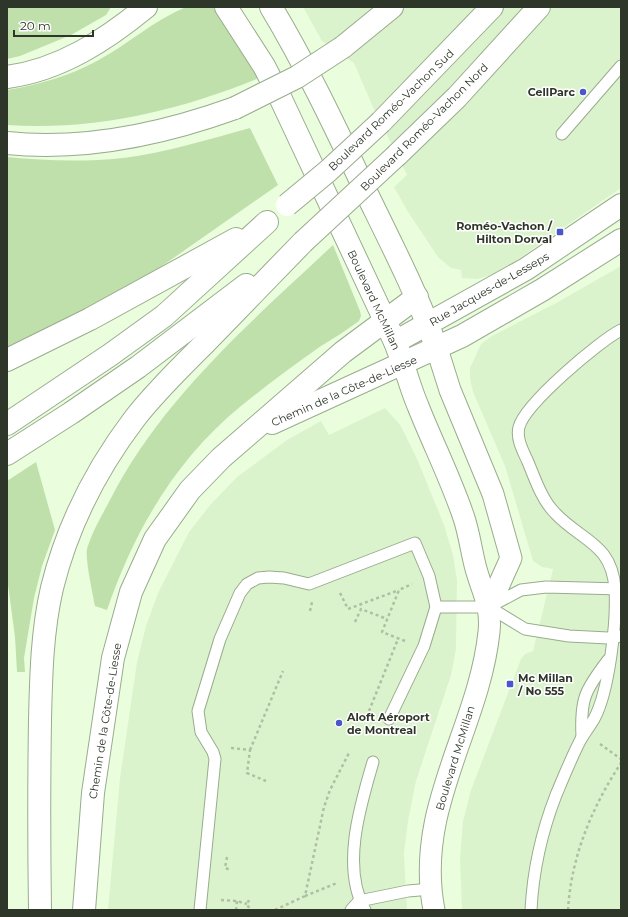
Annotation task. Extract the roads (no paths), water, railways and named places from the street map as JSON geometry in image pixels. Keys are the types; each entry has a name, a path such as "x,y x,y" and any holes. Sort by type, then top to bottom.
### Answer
{"main road":[{"path":"7,77 40,69 70,58 98,43 146,7"},
{"name":"Boulevard McMillan","path":"226,7 264,66 279,95 385,320 403,363"},
{"name":"Boulevard McMillan","path":"271,7 302,61 326,108 417,297 437,349"},
{"path":"7,143 55,146 112,140 184,125 235,108 297,77 344,47 392,7"},
{"name":"Boulevard Roméo-Vachon Sud","path":"267,222 328,171 381,122 492,7"},
{"name":"Boulevard Roméo-Vachon Nord","path":"303,242 457,97 539,7"},
{"name":"Rue Jacques-de-Lesseps","path":"395,342 526,269 621,205"},
{"path":"7,360 44,344 267,222"},
{"path":"7,424 62,388 164,316 267,222"},
{"path":"437,349 511,309 621,240"},
{"path":"7,454 71,413 144,362 303,242"},
{"path":"40,910 40,742 46,616 59,562 80,508 93,483 124,433 158,391 303,242"},
{"name":"Chemin de la Côte-de-Liesse","path":"84,910 88,841 100,737 113,658 131,592 156,539 179,504 211,468 343,352 417,297"},
{"name":"Chemin de la Côte-de-Liesse","path":"251,433 403,363 437,349"}],"street":[{"name":"Boulevard McMillan","path":"437,349 450,390 491,489 511,558 489,607"},
{"name":"Boulevard McMillan","path":"403,363 417,405 448,474 465,518 475,566 489,607 489,631 479,680 438,810 430,858 431,889 434,910"}],"lane":[{"path":"562,134 621,66"},
{"path":"531,910 534,875 547,821 556,794 582,738 595,718 605,687 609,658 617,636 618,589 613,572 598,547 562,520 547,503 518,439 518,429 527,411 537,400 597,346 621,330"},
{"path":"200,910 215,759 213,752 201,732 198,712 212,660 240,593 247,584 258,578 284,578 309,584 415,543 429,576 436,607 423,648 389,719"},
{"path":"436,607 489,607 521,590 558,587 618,589"},
{"path":"489,607 525,629 569,636 617,636"},
{"path":"582,738 581,710 591,683 609,658"},
{"path":"361,907 354,880 354,856 362,806 373,762"},
{"path":"351,910 408,890 431,889"}],"place":[{"name":"CellParc","path":"583,92"},
{"name":"Roméo-Vachon / Hilton Dorval","path":"560,232"},
{"name":"Mc Millan / No 555","path":"510,684"},
{"name":"Aloft Aéroport de Montreal","path":"339,723"}]}
